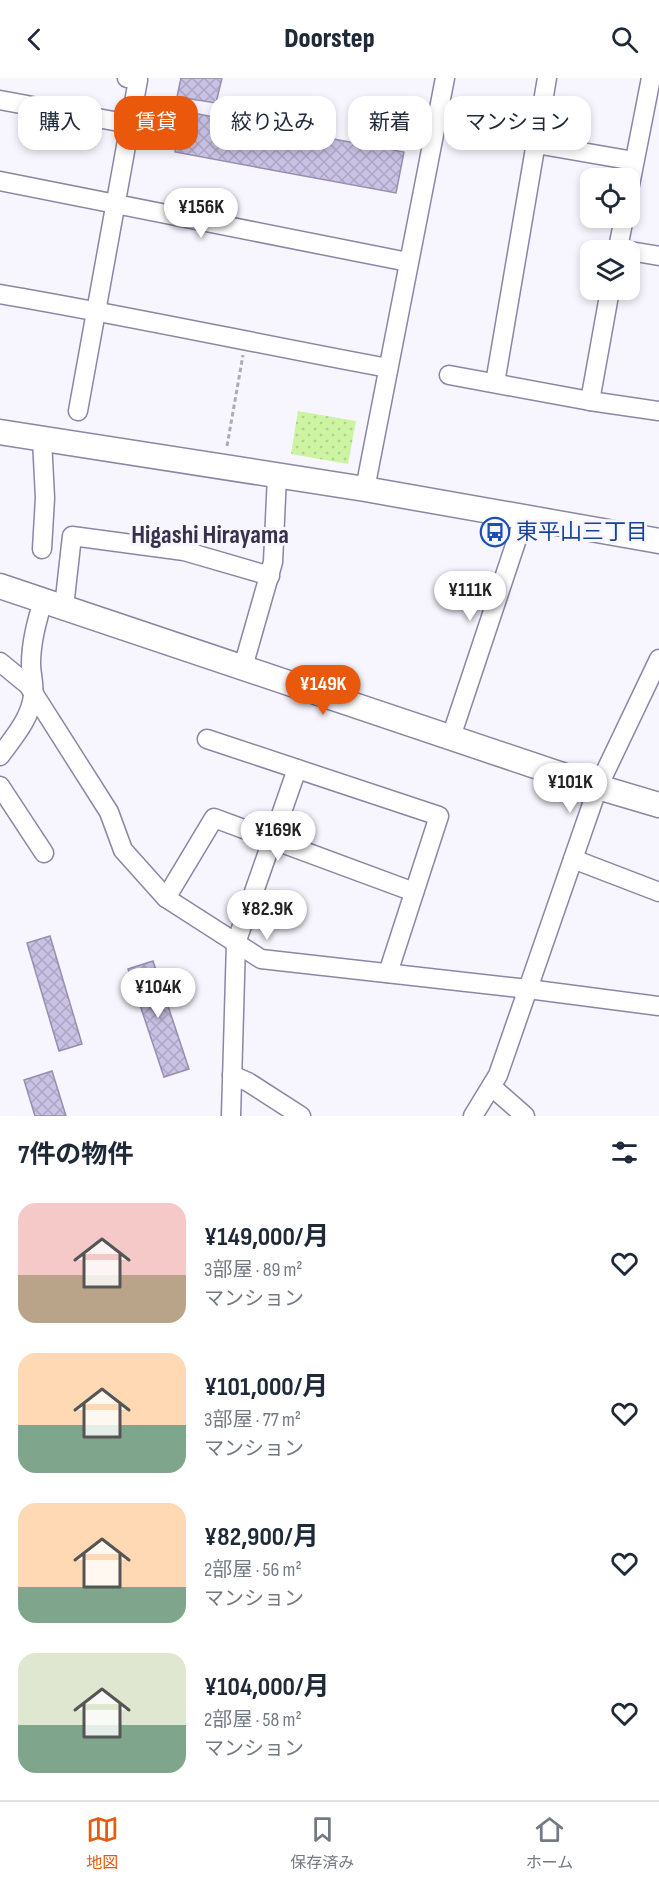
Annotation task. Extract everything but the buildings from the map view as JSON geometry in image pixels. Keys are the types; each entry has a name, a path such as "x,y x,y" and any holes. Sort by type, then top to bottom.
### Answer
{"street":[{"path":"127,78 138,80 135,96"},
{"path":"365,489 445,78"},
{"path":"544,96 547,78"},
{"path":"633,168 653,82"},
{"path":"0,100 114,121"},
{"path":"78,411 125,150"},
{"path":"495,383 535,150"},
{"path":"571,150 634,161"},
{"path":"0,180 408,262"},
{"path":"640,253 659,256"},
{"path":"0,294 95,310 246,342 388,368"},
{"path":"590,400 608,300"},
{"path":"449,375 659,411"},
{"path":"0,432 365,489 659,541"},
{"path":"42,440 45,498 42,549"},
{"path":"243,667 273,562 277,476"},
{"path":"451,737 524,518"},
{"path":"0,756 28,716 34,694 31,648 54,604 72,536 184,551 270,576"},
{"path":"0,586 598,787 659,805"},
{"path":"473,1116 492,1087 598,787 659,659"},
{"path":"0,662 28,685 34,694 109,812 123,850 166,898 261,959 659,1006"},
{"path":"207,739 439,816 388,973"},
{"path":"231,1116 236,943 297,768"},
{"path":"0,786 44,853"},
{"path":"166,898 214,818 414,892"},
{"path":"573,859 659,892"},
{"path":"232,1075 248,1082 301,1116"},
{"path":"492,1087 525,1116"}],"path":[{"path":"224,467 246,342"}],"green space":[{"path":"298,411 356,421 348,464 291,454"}],"place":[{"name":"東平山三丁目","path":"495,532"}],"district":[{"name":"Higashi Hirayama","path":"210,535"}]}
